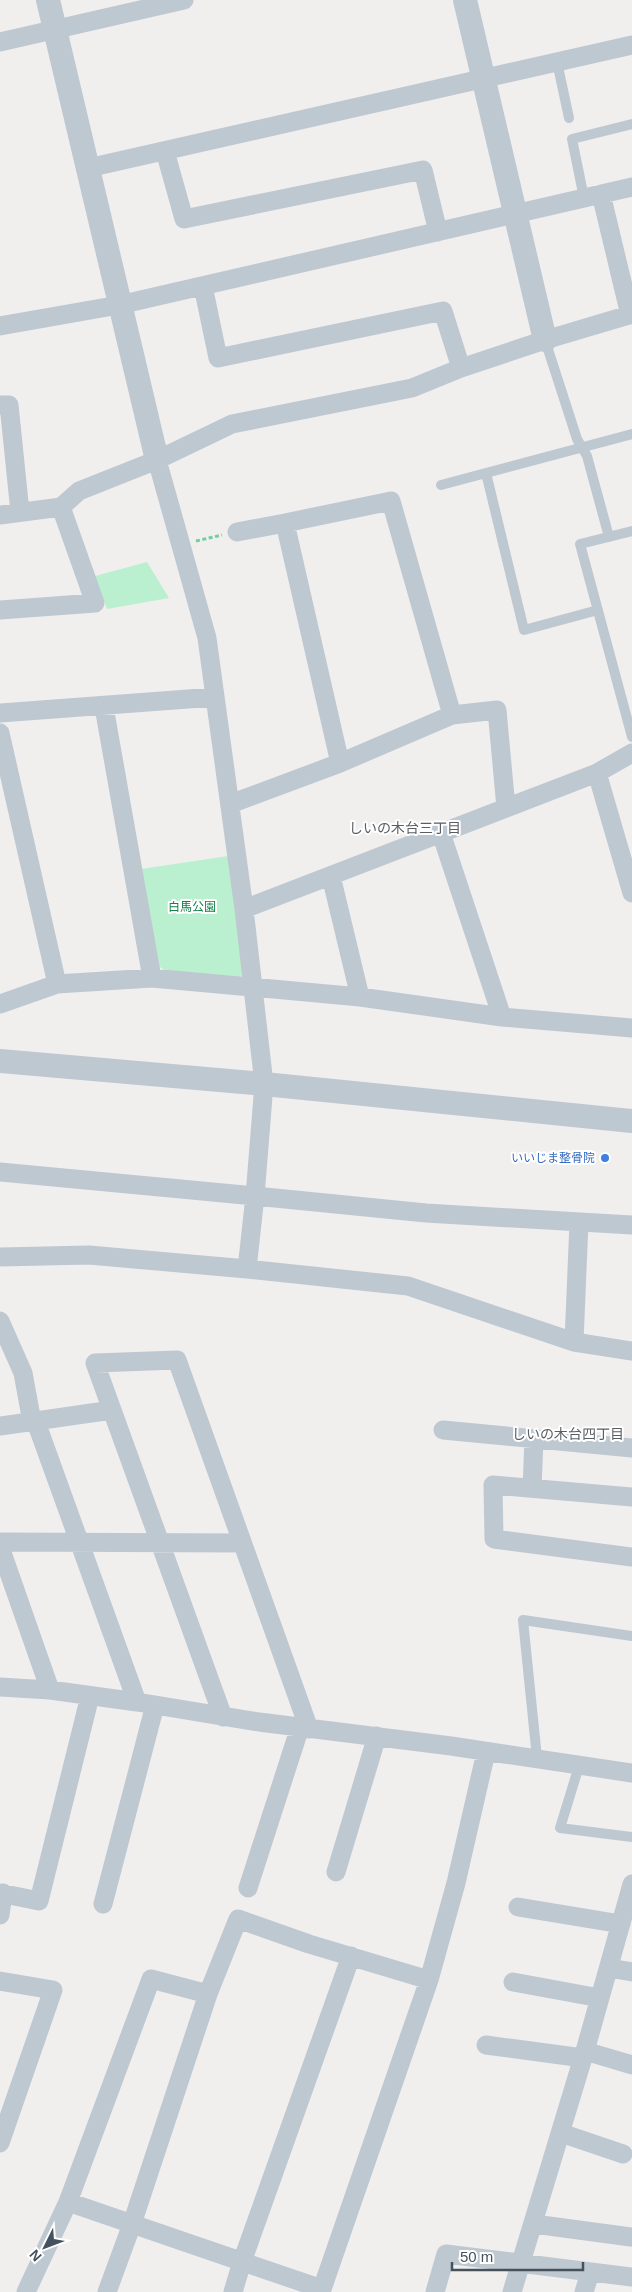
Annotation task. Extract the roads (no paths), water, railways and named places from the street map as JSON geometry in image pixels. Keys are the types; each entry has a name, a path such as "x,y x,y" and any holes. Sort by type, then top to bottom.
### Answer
{"street":[{"path":"48,0 157,460 207,638 244,909 264,1084 248,1269"},
{"path":"0,42 184,0"},
{"path":"465,0 545,340"},
{"path":"88,168 632,46"},
{"path":"165,151 184,219 423,170 438,232"},
{"path":"0,325 119,305 632,187"},
{"path":"0,515 61,507 80,491 157,460 232,424 412,388 461,368 545,340 631,315 593,196"},
{"path":"203,286 218,358 443,311 461,368"},
{"path":"0,405 9,405 20,512"},
{"path":"237,532 390,501 452,715"},
{"path":"0,610 95,603 61,507"},
{"path":"285,523 340,764"},
{"path":"0,713 215,697"},
{"path":"104,706 152,978"},
{"path":"230,804 340,764 452,715 497,710 506,808"},
{"path":"0,733 57,984"},
{"path":"244,909 597,773 632,753"},
{"path":"597,773 632,893"},
{"path":"613,828 632,831"},
{"path":"442,833 502,1017"},
{"path":"331,876 360,997"},
{"path":"0,1004 57,984 152,978 360,997 502,1017 632,1028"},
{"path":"0,1061 264,1084 632,1121"},
{"path":"0,1172 426,1213 632,1225"},
{"path":"574,1342 579,1222"},
{"path":"0,1257 89,1256 248,1269 408,1286 574,1342 632,1351"},
{"path":"0,1321 23,1373 34,1422 79,1542 146,1704 103,1904"},
{"path":"223,1717 95,1363 177,1360 304,1728 248,1888"},
{"path":"0,1426 112,1410"},
{"path":"443,1430 632,1448"},
{"path":"532,1488 534,1439"},
{"path":"632,1497 492,1485 494,1539 632,1557"},
{"path":"0,1542 241,1543"},
{"path":"0,1547 50,1690"},
{"path":"0,1687 50,1690 223,1717 377,1736 632,1773"},
{"path":"0,1915 1,1893 39,1901 90,1696"},
{"path":"336,1872 377,1736"},
{"path":"68,2202 321,2291 429,1980 456,1883 486,1752"},
{"path":"512,2292 561,2133 632,1884"},
{"path":"518,1907 621,1924"},
{"path":"107,2292 132,2224 208,1994 238,1919 429,1980"},
{"path":"233,2292 351,1956"},
{"path":"609,1968 632,1972"},
{"path":"26,2292 68,2202 151,1979 208,1994"},
{"path":"0,1981 53,1990 0,2143"},
{"path":"513,1982 600,1998"},
{"path":"486,2045 584,2054 632,2064"},
{"path":"561,2133 623,2154"},
{"path":"534,2224 631,2237"},
{"path":"435,2292 446,2254 632,2277"},
{"path":"584,2292 590,2273"}],"lane":[{"path":"557,62 569,118"},
{"path":"593,196 572,139 632,124"},
{"path":"545,340 577,439 587,456 609,537"},
{"path":"441,485 632,434"},
{"path":"486,473 524,630 598,610"},
{"path":"632,531 580,544 632,737"},
{"path":"537,1758 522,1620 632,1636"},
{"path":"579,1766 560,1828 632,1838"}],"place":[{"name":"いいじま整骨院","path":"605,1158"}],"district":[{"name":"しいの木台三丁目","path":"405,828"},
{"name":"しいの木台四丁目","path":"568,1434"}],"park label":[{"name":"白馬公園","path":"192,907"}]}
